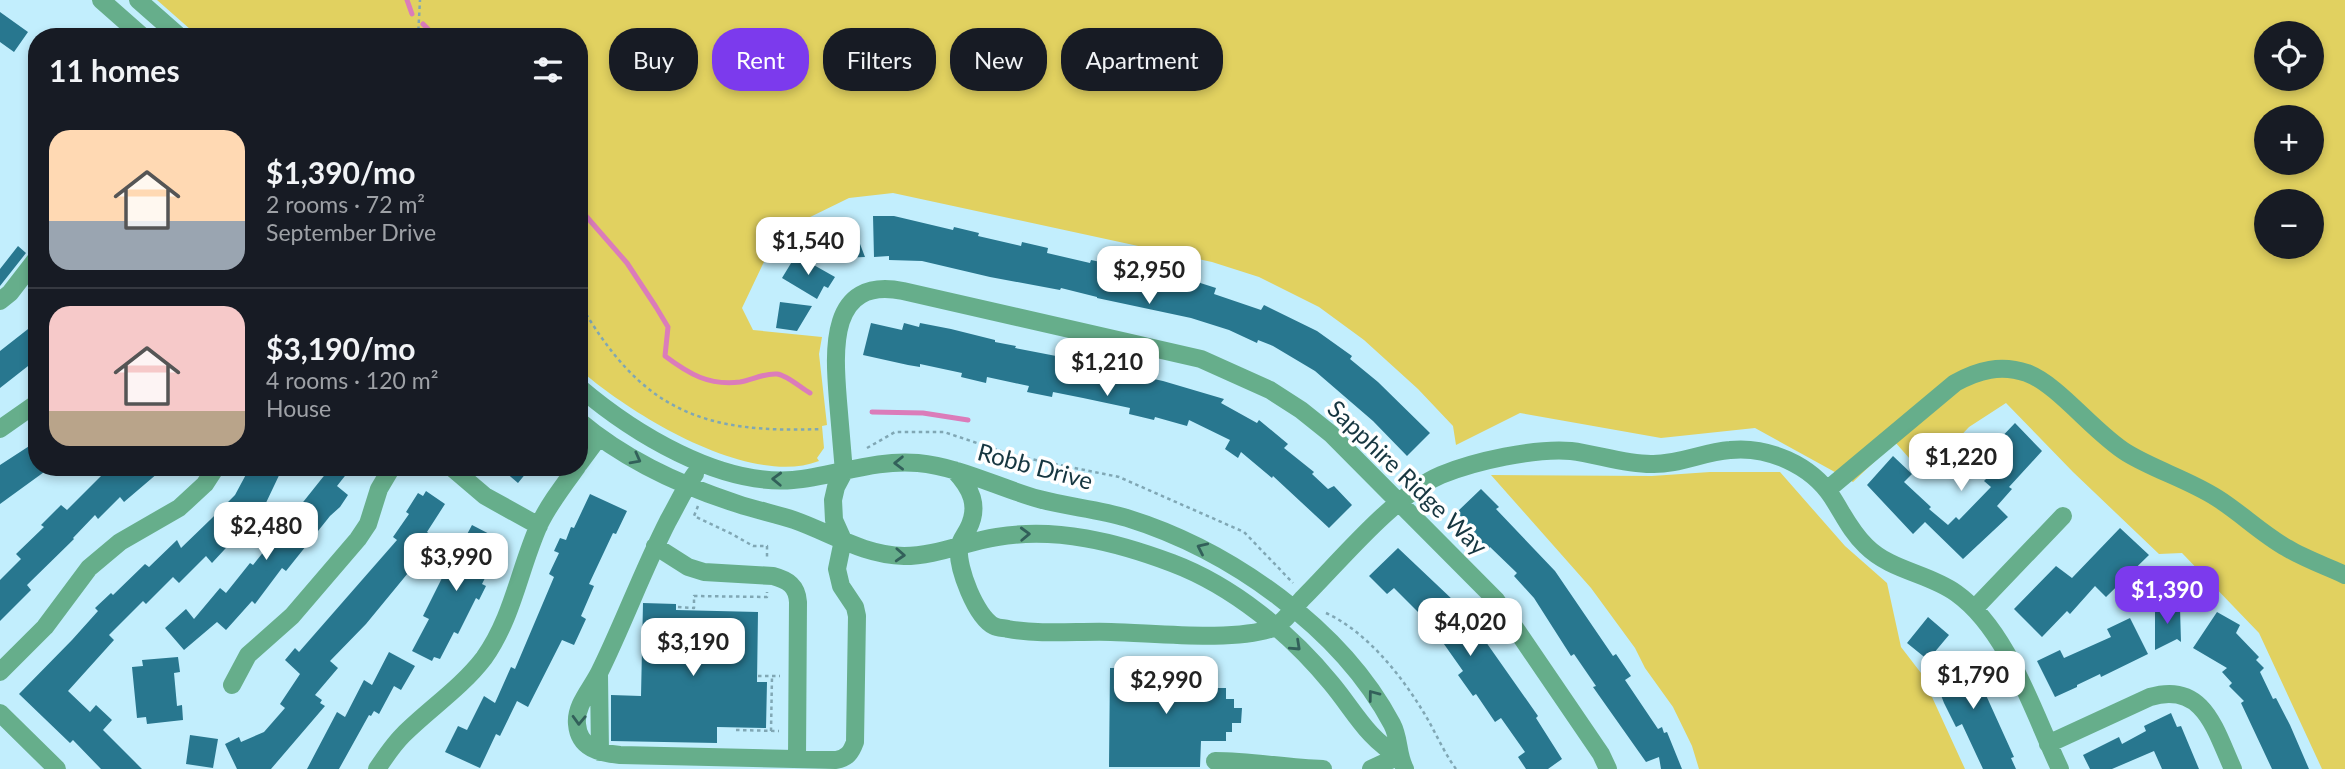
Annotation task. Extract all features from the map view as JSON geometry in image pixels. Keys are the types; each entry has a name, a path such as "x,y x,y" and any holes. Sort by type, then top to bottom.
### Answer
{"street":[{"path":"101,0 129,28"},
{"path":"135,28 142,3 170,28"},
{"path":"0,301 10,293 28,270"},
{"name":"Sapphire Ridge Way","path":"844,472 834,358 841,317 849,304 861,295 880,288 1201,359 1270,390 1301,410 1331,434 1399,502 1496,600 1601,754 1608,769"},
{"path":"1827,490 1955,383 1970,374 1987,369 2006,369 2026,373 2043,382 2128,453 2218,498 2287,548 2345,575"},
{"name":"Robb Drive","path":"588,394 628,424 674,451 756,479 790,480 861,467 917,463 954,470 1021,494 1100,510 1150,526 1213,553 1269,588 1348,663 1381,705 1396,732 1402,762"},
{"path":"0,429 28,409"},
{"path":"588,428 627,455 688,484 737,504 795,520 871,552 901,556 924,555 996,537 1048,534 1079,536 1114,544 1176,565 1237,598 1276,627 1325,676 1377,742 1402,762"},
{"path":"588,452 599,437"},
{"path":"954,470 972,493 974,506 973,517 958,547 964,576 976,609 993,626 1030,633 1091,631 1229,635 1276,627 1399,502 1436,477 1458,468 1544,451 1571,451 1651,464 1673,463 1733,449 1753,450 1791,462 1811,475 1827,490 1864,545 1880,558 1954,591 1975,608 2004,647 2060,769"},
{"path":"703,463 688,484 655,547 599,674 580,706 577,723 585,743 600,752 620,755 844,759 852,750 855,743 857,616 855,607 838,578 838,560 843,540 832,512 836,488 844,472"},
{"path":"0,672 45,627 89,568 120,542 179,508 210,476"},
{"path":"232,685 248,655 292,615 358,539 368,524 379,489 387,476"},
{"path":"462,476 485,496 539,526"},
{"path":"377,769 402,736 463,681 483,658 514,602 539,526 551,503 571,476"},
{"path":"1975,608 2063,516"},
{"path":"655,547 688,567 704,572 773,576 783,579 794,588 798,602 797,759"},
{"path":"2048,744 2150,697 2162,693 2176,693 2200,704 2208,714 2233,769"},
{"path":"0,713 57,769"},
{"path":"1215,761 1252,761 1323,769"},
{"path":"1371,769 1402,762"}],"path":[{"path":"418,28 420,0"},
{"path":"588,316 611,351 632,376 668,403 732,426 765,430 825,429"},
{"path":"699,503 694,516 753,547 767,547 767,562"},
{"path":"678,607 694,608 694,596 767,597 767,590"},
{"path":"758,676 784,676"},
{"path":"771,731 772,676"},
{"path":"736,730 783,731"}],"shaded area":[{"path":"157,0 2345,0 2345,769 2322,769 2259,633 2182,553 2159,554 2006,403 1969,427 1924,475 1895,442 1853,482 1755,428 1661,438 1520,413 1456,445 1453,426 1418,389 1364,340 1319,307 1259,277 1212,262 893,193 849,198 800,222 773,243 742,308 753,330 822,337 819,354 827,425 822,426 824,448 817,458 819,461 791,467 760,464 726,456 692,442 628,406 588,376 588,28 189,28"},
{"path":"1710,472 1780,472 1845,546 1887,583 1901,647 1921,673 1965,769 1699,769 1692,746 1673,707 1645,668 1635,648 1591,588 1491,475 1652,476"}],"building":[{"path":"0,12 28,32 14,52 0,42"},
{"path":"873,216 894,216 953,230 954,227 979,233 978,236 1021,246 1022,242 1048,248 1047,253 1143,271 1148,277 1189,287 1191,280 1216,288 1214,294 1261,310 1264,305 1317,331 1352,356 1350,359 1378,382 1430,433 1407,456 1373,421 1315,371 1273,346 1258,340 1257,343 1229,330 1191,318 1061,288 1060,290 990,277 922,261 889,260 889,256 874,257"},
{"path":"852,223 865,257 837,258 828,232"},
{"path":"18,246 26,253 0,286 0,269"},
{"path":"796,255 835,277 828,288 824,286 817,299 782,278"},
{"path":"780,302 812,306 797,331 776,328"},
{"path":"871,323 902,330 904,323 951,329 1016,346 1015,348 1082,361 1081,367 1116,375 1117,371 1163,381 1224,399 1221,403 1257,423 1259,420 1288,444 1284,448 1314,472 1312,474 1328,489 1334,486 1352,505 1329,528 1273,476 1272,478 1241,452 1238,458 1225,449 1230,440 1189,420 1187,426 1155,417 1154,420 1129,414 1130,408 1053,392 1052,397 1027,392 1029,386 987,377 986,383 961,377 962,373 863,355"},
{"path":"28,329 28,366 0,388 0,351"},
{"path":"2015,423 2042,451 2009,487 2012,489 1997,506 2008,517 1963,559 1925,522 1913,534 1867,485 1893,456 1912,474 1904,482 1948,525 1956,517 1959,520 1991,487 1973,467"},
{"path":"28,447 28,476 39,476 0,504 0,465"},
{"path":"101,476 154,476 124,502 120,497 98,519 95,515 27,585 31,590 0,621 0,580 21,559 16,554 44,527 41,525 61,505 67,510"},
{"path":"245,476 279,476 264,507 212,563 206,556 179,583 173,577 146,604 143,601 109,635 114,640 68,691 90,712 96,705 112,720 103,730 142,769 101,769 73,740 70,743 19,694 72,640 98,611 95,608 111,593 113,595 145,564 149,567 177,540 181,548 235,495"},
{"path":"324,476 345,476 337,486 348,495 286,571 282,568 255,604 252,601 226,630 217,622 184,650 165,628 186,609 194,619 220,588 226,593 250,563 253,565"},
{"path":"510,476 524,476 518,483"},
{"path":"1481,489 1499,507 1496,509 1555,571 1613,656 1616,654 1631,676 1625,680 1658,729 1662,727 1664,733 1667,732 1682,769 1661,769 1659,757 1646,762 1593,687 1596,686 1574,654 1571,656 1534,598 1514,576 1517,573 1465,526 1467,523 1457,512"},
{"path":"426,491 445,504 427,532 431,535 408,573 366,624 330,661 338,668 315,695 325,706 271,769 237,769 225,744 239,737 241,742 264,732 285,708 280,704 300,674 285,660 295,648 299,652 397,540 393,537 409,514 406,512 418,493 423,496"},
{"path":"590,494 627,511 616,534 613,533 589,584 594,586 581,616 586,619 574,645 562,640 528,707 517,701 500,736 496,734 480,768 445,752 458,726 467,730 484,696 495,703 511,667 515,669 554,577 549,574 559,553 554,551 560,538 566,540 571,527 574,528"},
{"path":"472,525 499,539 484,570 488,572 482,584 486,586 479,600 476,598 458,634 454,632 440,659 434,657 432,661 412,651 429,619 423,616 444,574 442,572 452,553 456,555"},
{"path":"2120,528 2149,555 2106,597 2095,586 2070,614 2067,611 2042,637 2014,609 2056,566 2072,578"},
{"path":"1398,548 1454,601 1452,603 1478,637 1481,635 1538,716 1536,718 1562,759 1548,769 1526,769 1518,757 1525,752 1501,718 1495,722 1476,694 1473,696 1458,675 1463,671 1439,637 1420,619 1422,616 1394,588 1387,594 1369,576"},
{"path":"643,603 676,604 676,610 758,612 757,682 767,682 766,728 717,727 717,743 611,741 611,695 641,696"},
{"path":"2155,608 2180,608 2181,642 2177,639 2155,650"},
{"path":"2217,612 2240,625 2236,633 2259,657 2256,660 2264,668 2260,672 2290,725 2309,769 2272,769 2241,703 2244,701 2229,686 2232,683 2222,672 2227,668 2193,648"},
{"path":"1928,617 1949,635 1928,660 1907,643"},
{"path":"2130,618 2148,654 2055,697 2037,661 2060,650 2064,658 2111,637 2107,629"},
{"path":"1966,651 2014,757 2011,758 2016,769 1983,769 1962,724 1956,727 1944,703 1930,667"},
{"path":"389,652 415,666 401,690 394,686 379,714 374,711 369,715 339,769 307,769 337,712 345,717 364,680 372,685"},
{"path":"178,657 180,672 174,673 177,706 182,705 183,720 147,724 146,717 137,718 132,667 143,666 142,660"},
{"path":"1202,664 1215,664 1215,688 1226,688 1226,699 1234,699 1234,708 1242,708 1241,723 1232,723 1232,732 1226,732 1226,741 1201,741 1200,767 1109,767 1110,668 1202,669"},
{"path":"2171,713 2177,727 2181,726 2199,769 2162,769 2154,751 2112,769 2090,769 2083,755 2119,737 2122,744 2146,731 2144,726"},
{"path":"190,735 218,739 213,768 186,764"}],"waterway":[{"path":"407,0 412,14"},
{"path":"423,24 427,28"},
{"path":"588,218 627,263 668,327 665,356 691,373 709,380 729,383 777,374 810,393"},
{"path":"872,412 923,413 968,420"}]}
